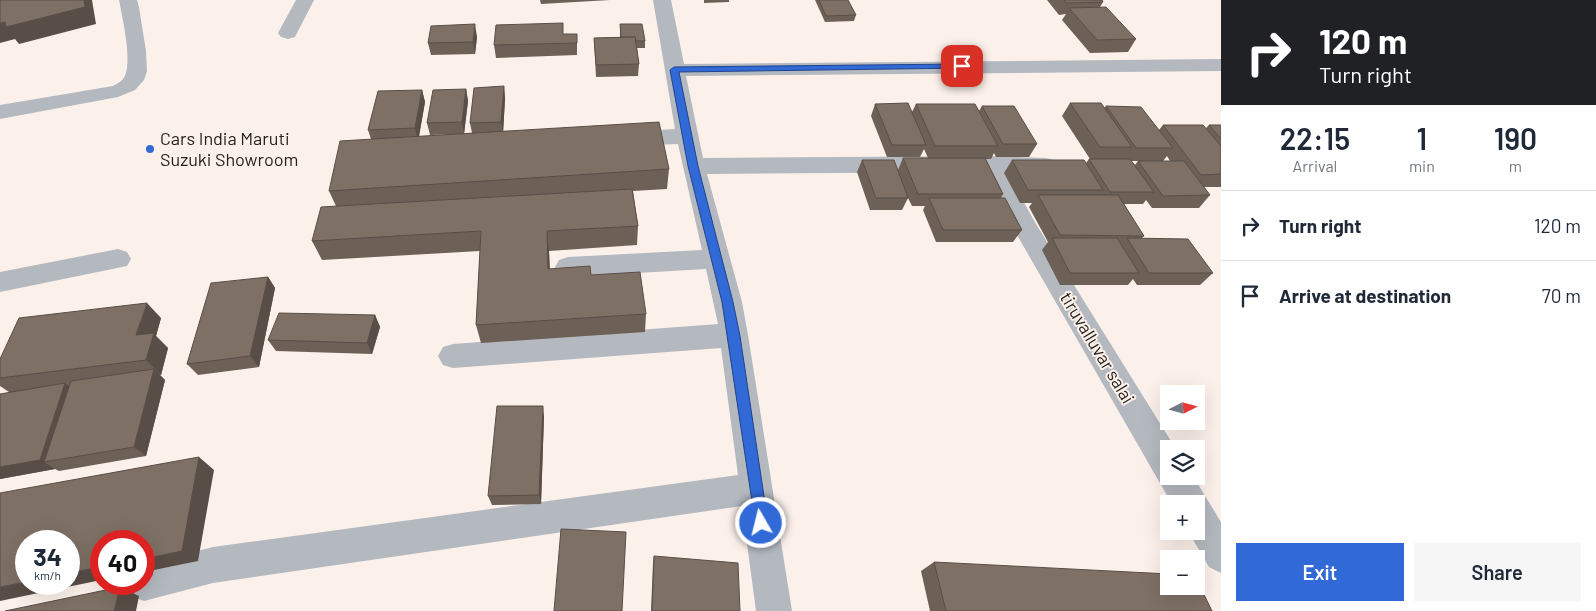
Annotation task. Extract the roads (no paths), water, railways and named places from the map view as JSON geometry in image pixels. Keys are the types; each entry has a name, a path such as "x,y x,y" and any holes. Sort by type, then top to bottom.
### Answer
{"street":[{"path":"0,112 118,91 128,87 135,79 137,68 128,0"},
{"path":"288,33 305,0"},
{"path":"662,0 693,166 717,259 734,336 774,611"},
{"path":"674,70 1221,65"},
{"path":"608,140 687,136"},
{"path":"693,166 991,164 1071,166"},
{"name":"tiruvalluvar salai","path":"991,164 1026,229 1160,452"},
{"path":"0,282 118,259"},
{"path":"568,267 717,259"},
{"path":"453,356 734,336"},
{"path":"155,580 213,565 756,488"},
{"path":"1205,528 1221,555"}],"place":[{"name":"Cars India Maruti Suzuki Showroom","path":"150,149"}]}
